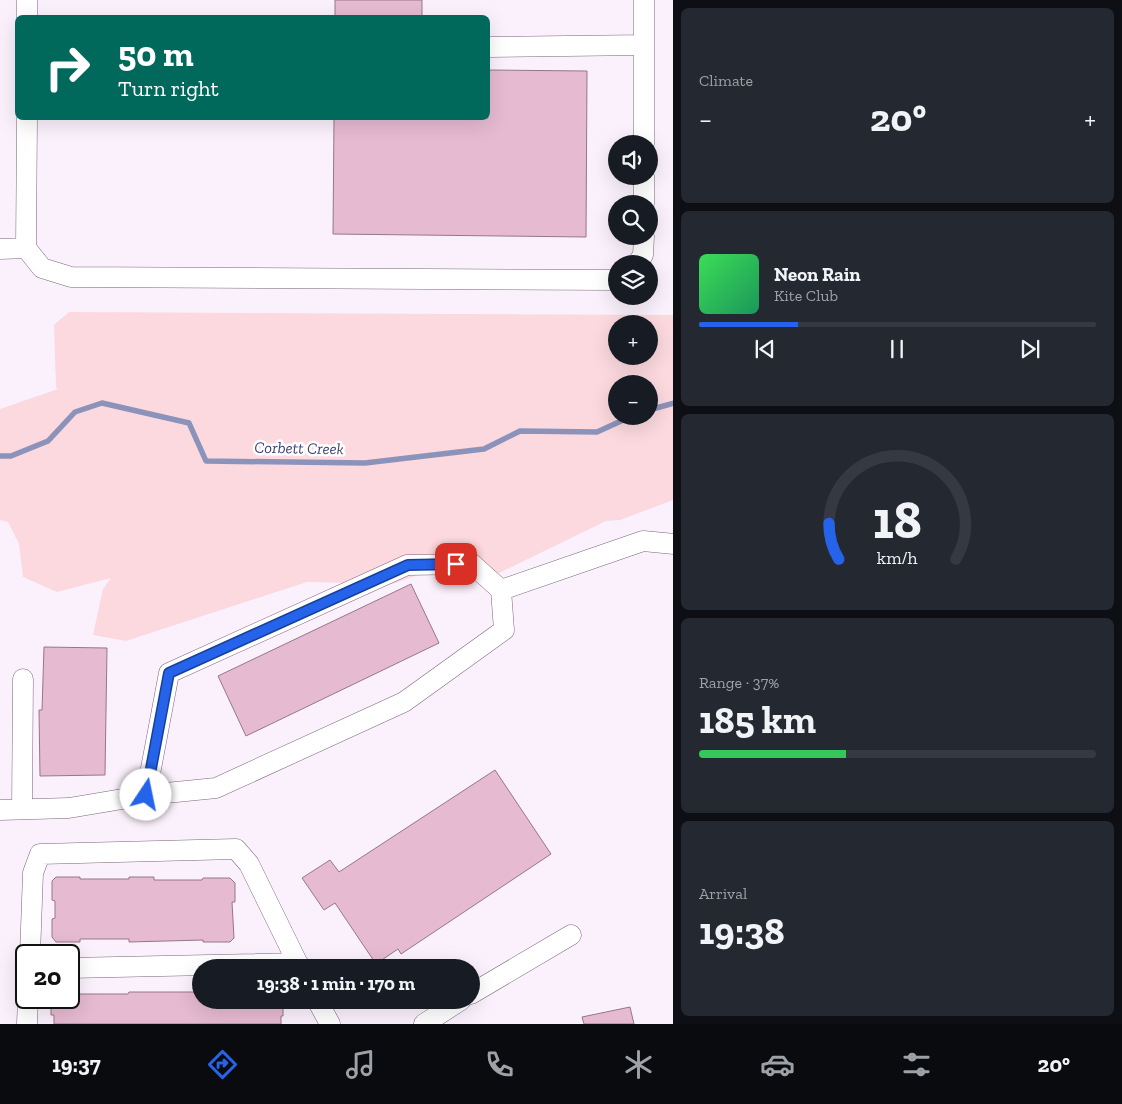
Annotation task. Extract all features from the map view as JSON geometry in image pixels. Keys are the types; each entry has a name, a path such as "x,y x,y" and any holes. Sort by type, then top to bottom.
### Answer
{"lane":[{"path":"27,0 27,15"},
{"path":"644,0 644,135"},
{"path":"490,47 644,45"},
{"path":"27,120 26,248 42,268 71,277 608,280"},
{"path":"0,249 26,248"},
{"path":"501,590 643,541 673,544"},
{"path":"0,810 69,808 146,795 216,788 404,702 504,630 501,590 472,564 408,565 169,673 146,795"},
{"path":"22,809 23,679"},
{"path":"30,944 33,873 40,854 236,849 249,864 296,959"},
{"path":"480,989 570,935"},
{"path":"80,968 192,966"},
{"path":"27,1024 28,1009"},
{"path":"321,1009 328,1023"},
{"path":"424,1024 447,1009"}],"shaded area":[{"path":"69,312 673,315 673,500 620,520 606,521 497,574 418,575 392,584 307,582 126,641 93,635 103,589 111,578 57,592 23,577 19,544 8,522 0,520 0,409 58,389 56,388 54,325"}],"building":[{"path":"335,0 422,0 422,15 335,15"},
{"path":"490,70 587,71 586,237 333,234 334,120 490,120"},
{"path":"411,584 439,643 246,736 218,676"},
{"path":"44,647 107,648 105,775 40,776 39,710 42,710"},
{"path":"495,770 551,854 401,954 398,949 383,959 373,959 335,903 324,910 302,878 330,860 339,872"},
{"path":"56,877 129,879 129,877 154,877 154,880 230,878 235,883 235,902 232,902 234,938 230,942 203,942 203,940 129,942 129,939 80,939 80,942 56,942 52,937 55,901 52,900 52,881"},
{"path":"129,992 192,992 192,1009 283,1009 281,1024 54,1024 54,1015 51,1015 51,1009 80,1009 80,994 128,994"},
{"path":"630,1007 634,1024 584,1024 582,1017"}],"waterway":[{"name":"Corbett Creek","path":"0,456 11,456 48,441 75,412 102,403 189,423 206,461 365,463 484,449 520,431 597,432 612,425"},
{"name":"Corbett Creek","path":"658,407 673,403"}],"route":[{"path":"146,795 169,673 408,565 456,564"}]}
